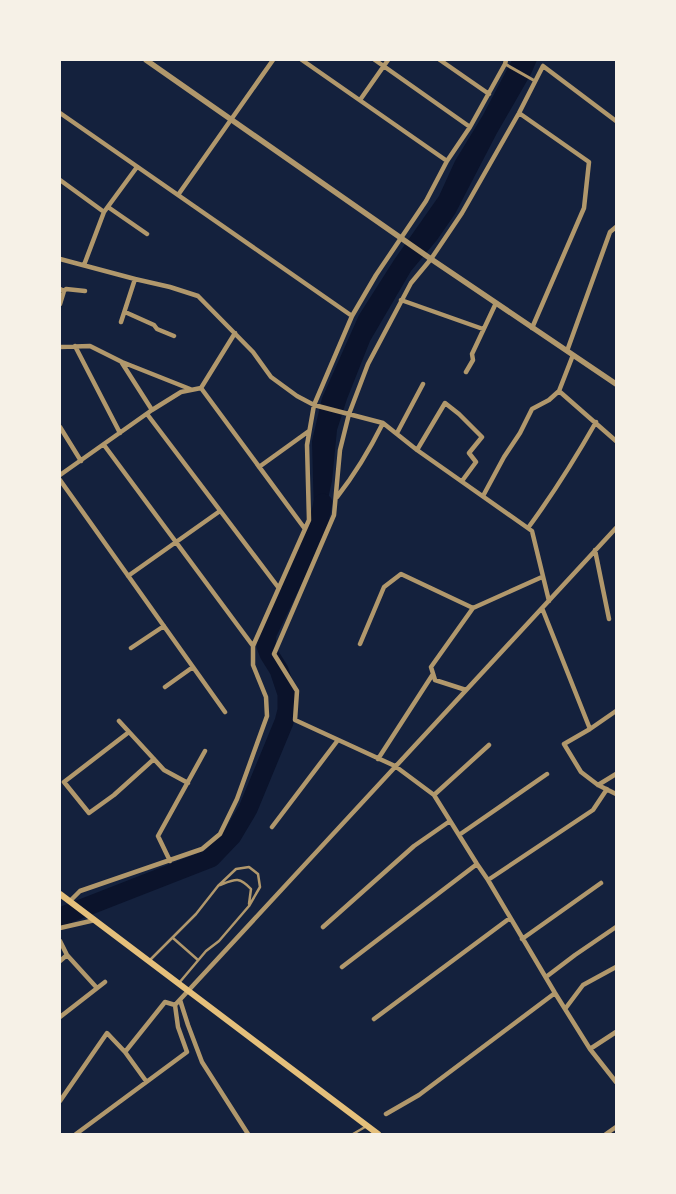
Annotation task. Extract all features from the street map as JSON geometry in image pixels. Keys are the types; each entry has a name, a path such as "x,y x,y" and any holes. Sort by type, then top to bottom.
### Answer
{"main road":[{"path":"60,894 378,1134"}],"street":[{"path":"146,60 431,259 616,384"},
{"path":"178,195 273,60"},
{"path":"302,60 447,161"},
{"path":"375,60 470,127"},
{"path":"360,100 388,60"},
{"path":"440,60 489,94"},
{"path":"70,901 80,891 202,850 220,834 237,799 267,716 266,697 253,665 252,646 309,520 307,445 314,405 352,316 376,275 426,201 447,161 489,94 506,61 536,82"},
{"path":"616,121 543,66 519,113 462,213 431,259 411,283 368,364 349,414 340,450 334,516 274,654 297,691 294,720 395,766 434,795 488,880 590,1049 616,1082"},
{"path":"60,112 352,316"},
{"path":"519,113 589,162 584,208 532,328"},
{"path":"84,265 104,212 137,166"},
{"path":"60,180 104,212"},
{"path":"108,207 147,234"},
{"path":"567,351 610,232 616,227"},
{"path":"60,259 198,296 253,352 271,377 297,396 314,405 383,423 417,450 532,531 548,601"},
{"path":"121,322 135,279"},
{"path":"60,304 62,290 85,291"},
{"path":"401,300 484,330"},
{"path":"466,372 473,360 472,354 496,303"},
{"path":"125,312 174,336"},
{"path":"201,388 234,333"},
{"path":"75,346 120,433"},
{"path":"60,347 90,346 122,362 190,389"},
{"path":"483,496 532,409 559,392 573,355"},
{"path":"122,362 152,410"},
{"path":"397,433 423,384"},
{"path":"60,475 152,410 181,392 201,388"},
{"path":"201,388 305,529"},
{"path":"559,392 616,440"},
{"path":"417,450 445,403 482,437 469,453 476,462 462,481"},
{"path":"147,414 278,587"},
{"path":"528,528 544,507 596,422"},
{"path":"336,498 371,447 383,423"},
{"path":"60,427 82,461"},
{"path":"259,467 309,431"},
{"path":"104,444 252,646"},
{"path":"60,480 225,712"},
{"path":"128,576 220,511"},
{"path":"175,1005 616,528"},
{"path":"595,550 609,619"},
{"path":"360,644 384,587 401,574 472,608"},
{"path":"466,690 435,680 431,668 472,608 542,577"},
{"path":"542,608 590,729"},
{"path":"131,648 164,626"},
{"path":"165,688 192,667"},
{"path":"378,759 433,674"},
{"path":"616,711 564,744 581,772 598,785 616,794"},
{"path":"119,721 164,770 188,783"},
{"path":"129,732 64,782 89,813 114,795 154,759"},
{"path":"272,827 338,740"},
{"path":"434,795 488,745"},
{"path":"170,861 158,836 206,751"},
{"path":"459,835 547,774"},
{"path":"598,785 616,774"},
{"path":"488,880 593,810 607,790"},
{"path":"323,927 414,846 450,821"},
{"path":"342,967 477,864"},
{"path":"522,939 601,883"},
{"path":"374,1019 510,918"},
{"path":"60,928 94,920"},
{"path":"546,977 616,928"},
{"path":"60,941 67,955 97,988"},
{"path":"60,961 67,955"},
{"path":"566,1009 583,985 616,967"},
{"path":"60,1017 105,982"},
{"path":"386,1114 418,1095 555,993"},
{"path":"180,1000 202,1062 248,1134"},
{"path":"125,1052 165,1002 175,1005"},
{"path":"76,1134 187,1052 178,1026 175,1005"},
{"path":"590,1049 616,1032"},
{"path":"60,1100 107,1033 125,1052 146,1081"},
{"path":"606,1134 616,1127"}],"lane":[{"path":"149,961 196,914 218,886 236,869 249,867 258,874 260,887 249,906 219,941 206,951 178,983"},
{"path":"218,886 234,879 243,880 251,889 249,906"},
{"path":"172,938 198,960"},
{"path":"353,1134 366,1126"}],"water":[{"path":"512,60 537,60 455,214 437,240 411,271 370,341 337,430 332,481 324,517 297,556 314,516 312,441 322,398 359,315 394,260 439,196 455,161 483,115"}],"waterway":[{"path":"60,917 211,858 232,836 248,809 284,722 287,710 287,694 279,670 266,646 267,634 317,530 323,503"}]}
